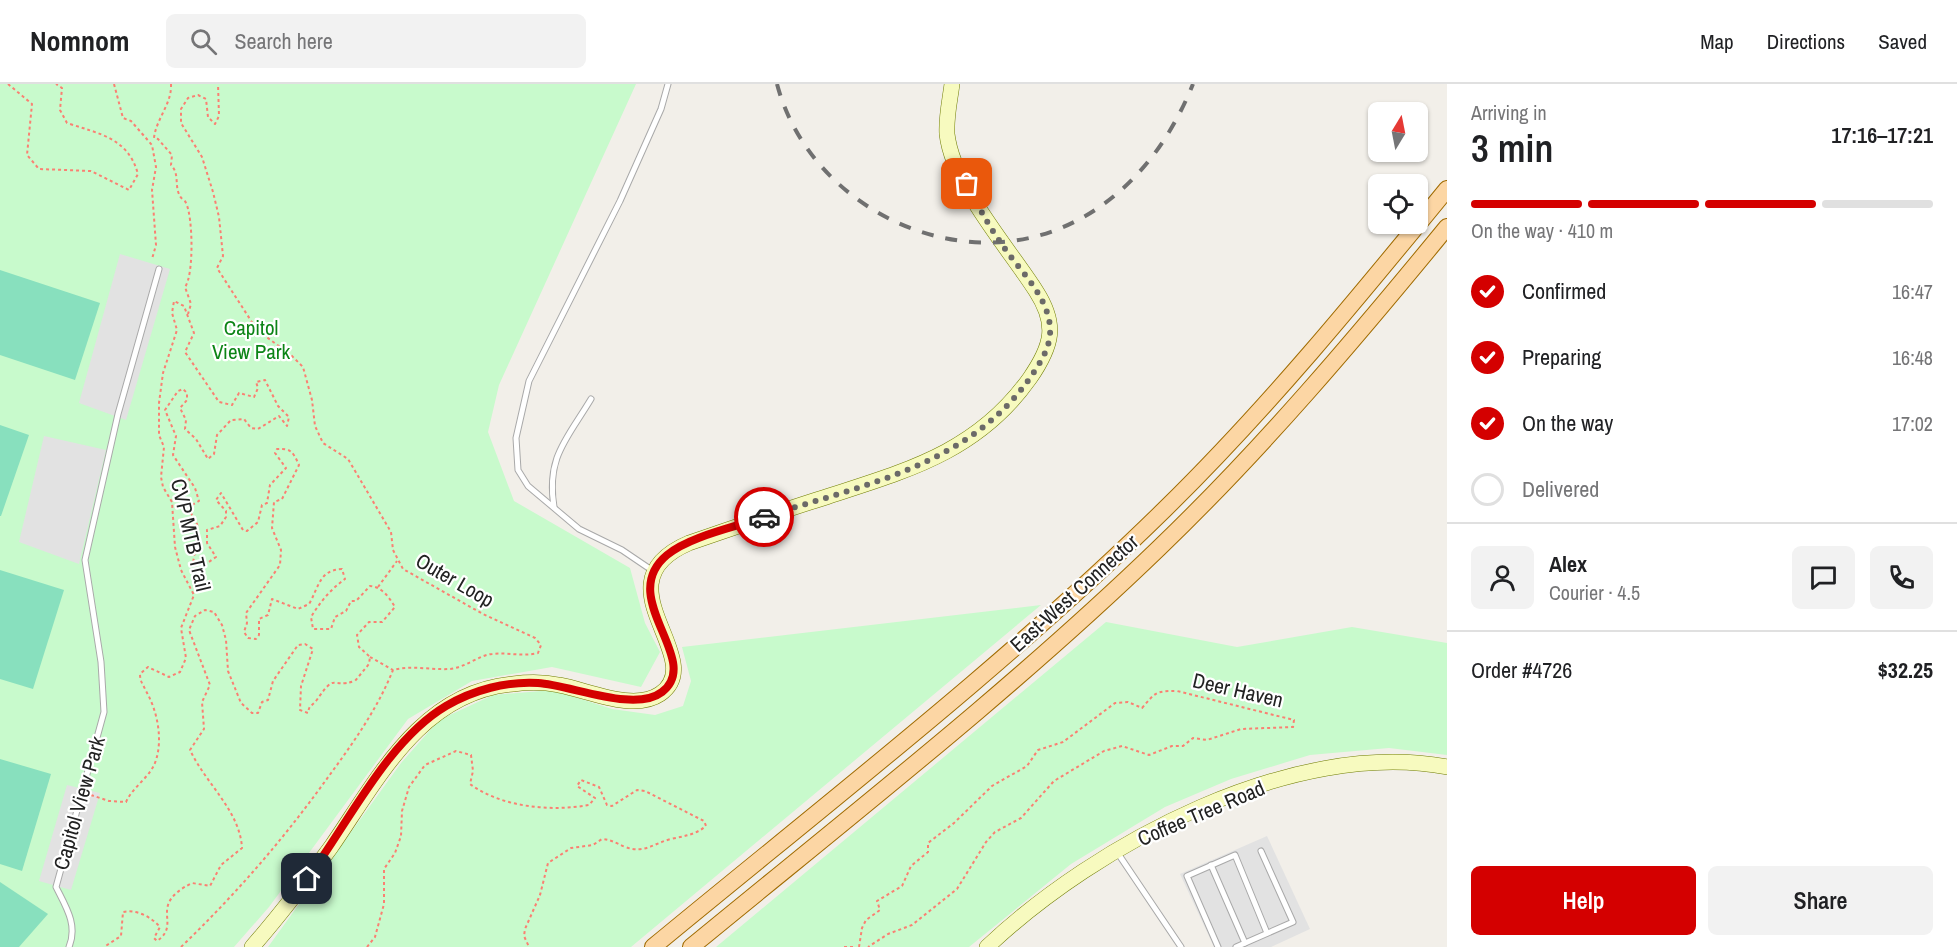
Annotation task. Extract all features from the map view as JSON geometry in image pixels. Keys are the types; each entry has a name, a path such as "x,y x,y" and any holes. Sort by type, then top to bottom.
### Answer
{"main road":[{"name":"East-West Connector","path":"653,947 990,668 1131,542 1279,390 1447,189"},
{"name":"East-West Connector","path":"691,947 1022,672 1129,576 1223,484 1304,397 1447,227"}],"street":[{"path":"252,947 315,868 391,759 426,721 446,706 486,689 513,684 552,684 620,699 653,698 672,680 674,666 650,600 650,585 655,572 667,555 689,543 907,470 953,449 999,414 1037,367 1048,349 1050,333 1048,317 1035,289 1000,243 953,156 947,131 952,84"},
{"name":"Coffee Tree Road","path":"987,947 1042,900 1116,850 1193,812 1252,789 1311,772 1375,762 1406,762 1447,767"}],"lane":[{"path":"655,572 621,550 579,529 528,486 518,470 516,438 523,398 529,381 620,201 661,109 668,84"},
{"name":"Capitol View Park","path":"69,947 75,934 69,913 56,887 98,740 105,698 85,560 118,414 159,269"},
{"path":"554,508 550,483 552,469 558,453 591,399"},
{"path":"1116,850 1181,947"},
{"path":"1236,947 1293,922 1262,851"},
{"path":"1218,947 1187,876 1234,855 1267,933"},
{"path":"1211,865 1245,943"}],"path":[{"path":"8,84 32,104 27,155 39,169 91,171 129,190 138,174 133,157 112,138 67,123 60,110 62,88 56,84"},
{"path":"114,84 123,118 131,122 152,145 156,167 152,190 156,245 152,259"},
{"name":"CVP MTB Trail","path":"171,84 171,93 155,128 154,138 158,139 172,155 171,165 176,169 180,197 187,205 192,252 190,281 185,287 190,304 188,314"},
{"name":"Outer Loop","path":"218,84 219,116 214,124 208,117 206,99 198,95 188,98 181,109 181,123 202,158 219,217 223,256 217,268 257,330 291,355 303,368 312,400 315,426 322,443 348,459 390,532 397,561 403,569 483,614 535,638 541,645 538,653 528,656 490,654 470,664 451,669 404,667 393,670"},
{"name":"CVP MTB Trail","path":"84,792 109,801 126,802 148,774 156,760 159,727 146,689 140,680 140,674 148,667 169,677 180,672 186,658 181,628 194,595 182,570 175,547 172,502 163,487 161,477 164,447 158,423 163,373 177,330 172,313 174,301 184,306 194,333 185,352 219,402 232,405 239,393 254,397 258,388 256,382 265,380 278,406 289,417 290,424 287,426 279,416 258,429 252,428 244,419 231,420 219,430 214,454 208,459 196,439 185,429 186,420 180,408 187,400 187,393 183,389 178,391 165,410 176,436 173,456 195,488 199,501 190,506 190,514 198,525 199,536 193,550 193,563 200,568 216,557 206,538 207,530 220,526 226,517 226,511 216,500 221,493 243,530 247,531 258,522 262,504 269,498 270,485 286,468 275,453 277,448 288,448 293,451 299,465 282,500 274,502 272,528 281,550 280,565 246,613 247,623 244,632 248,638 256,639 259,634 259,619 268,615 272,599 298,609 309,604 319,580 325,573 334,569 342,569 345,579 329,591 326,600 311,617 313,630 332,629 335,617 346,611 351,601 356,601 370,586 378,587"},
{"path":"181,947 241,888 305,812 357,737 386,688 393,670 370,657 359,647 357,635 369,622 382,622 395,607 378,587 397,561"},
{"name":"CVP MTB Trail","path":"104,947 121,936 123,912 131,910 154,921 160,927 154,938 157,941 164,936 167,930 167,904 171,896 192,883 210,886 221,865 242,848 239,827 230,818 229,807 190,750 204,729 202,702 210,685 189,630 195,616 205,610 214,612 222,624 228,653 228,671 241,703 252,713 258,713 262,702 268,700 273,681 298,645 305,644 313,649 301,686 300,710 308,713 317,695 329,684 337,681 355,681 369,664 370,657"},
{"name":"Deer Haven","path":"859,947 862,928 866,920 880,910 877,901 902,886 911,866 928,852 928,843 992,786 1028,766 1038,750 1063,741 1098,717 1107,706 1128,702 1142,708 1148,698 1159,691 1177,691 1294,720 1293,727 1241,729 1208,740 1193,738 1183,746 1172,746 1149,754 1122,746 1104,751 1054,782 1021,818 995,832 986,842 957,889 912,925 888,934 868,947"},
{"path":"367,947 375,937 384,904 384,869 395,853 401,836 402,811 409,787 425,765 456,751 471,755 473,771 470,784 484,794 510,802 539,806 589,805 595,798 578,786 581,780 599,787 607,805 612,806 637,790 645,791 704,821 706,826 699,831 684,838 669,839 652,848 624,846 616,841 602,839 593,845 571,848 554,858 544,872 540,895 525,929 524,936 529,947"},
{"path":"844,947 853,947"}],"green space":[{"name":"Capitol View Park","path":"0,84 636,84 499,385 488,432 514,501 630,568 645,623 660,652 641,687 552,667 472,681 408,719 269,907 234,947 0,947"},
{"path":"0,270 100,303 75,380 0,355"},
{"path":"0,425 29,435 1,516 0,516"},
{"path":"0,570 64,590 33,689 0,679"},
{"path":"1041,605 631,947 268,947 401,763 439,720 493,695 553,690 612,709 655,715 683,706 691,681 682,647"},
{"path":"1106,622 1237,647 1352,627 1447,643 1447,755 1389,748 1310,755 1231,779 1165,807 1071,864 969,947 716,947"},
{"path":"0,759 51,774 22,871 0,864"},
{"path":"0,882 48,914 19,947 0,947"}],"shaded area":[{"path":"120,254 170,269 126,420 79,403"},
{"path":"44,436 106,450 79,564 19,542"},
{"path":"67,785 100,793 71,890 39,881"},
{"path":"1267,836 1310,929 1271,947 1214,947 1180,874"}],"railway":[{"path":"777,84 795,128 822,167 856,198 896,222 940,237 987,242 1033,237 1078,220 1116,195 1161,144 1184,105 1193,84"}],"way so far":[{"path":"764,517 907,470 962,444 982,430 1015,398 1048,349 1049,321 1044,305 1035,289 1000,243 967,184"}],"route":[{"path":"307,879 391,759 409,737 446,706 486,689 536,682 580,689 620,699 638,700 653,698 667,688 672,680 674,668 672,655 650,600 650,585 657,567 667,555 680,547 764,517"}]}
